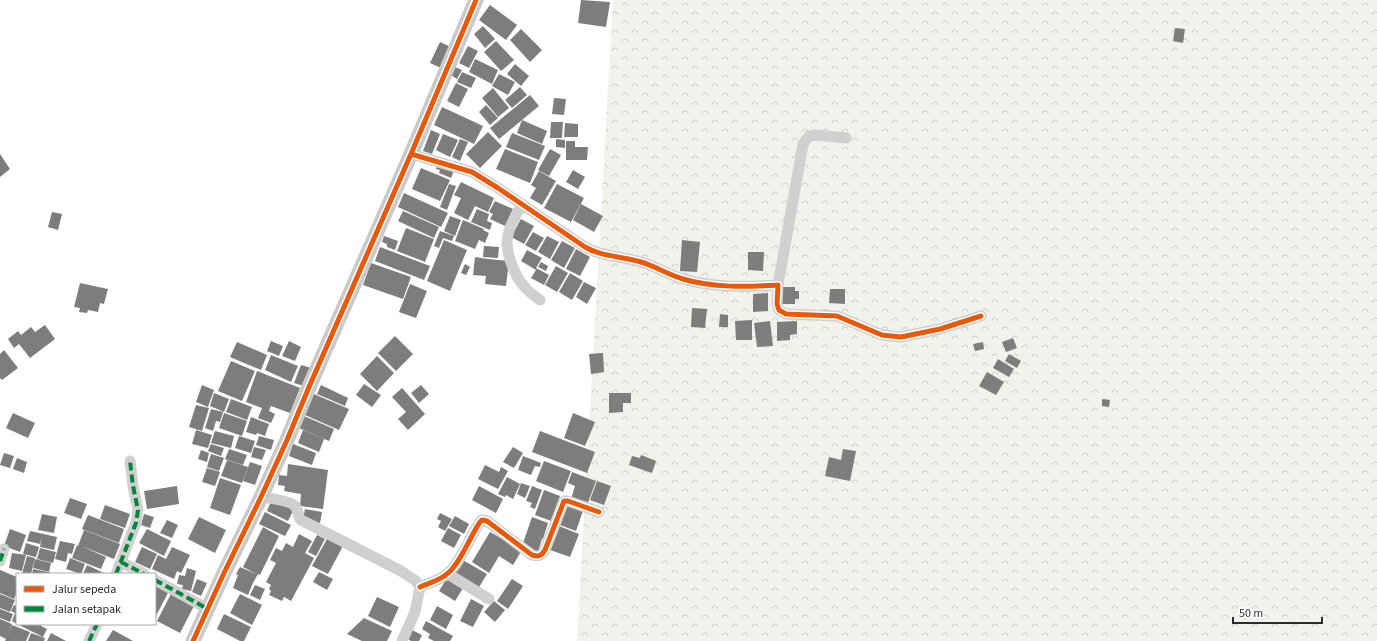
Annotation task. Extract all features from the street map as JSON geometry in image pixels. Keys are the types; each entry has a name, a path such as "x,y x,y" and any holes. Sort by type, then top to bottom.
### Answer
{"street":[{"path":"193,641 261,497 411,154 476,0"},
{"path":"846,138 816,135 809,136 803,144 778,284 777,304 779,310 786,314 837,316 888,336 901,337 964,322 981,316"},
{"path":"411,154 472,172 598,253 640,262 684,279 702,283 760,286 778,284"},
{"path":"522,204 508,234 506,243 517,277 525,288 540,300"},
{"path":"116,573 136,523 138,510 130,461"},
{"path":"261,497 292,503 297,509 298,517 301,520 402,571 416,581 420,588 415,612 402,641"},
{"path":"420,588 448,574 455,566 473,532 482,520 487,522 532,555 538,556 542,555 545,550 564,501 568,500 599,512"},
{"path":"0,561 4,549"},
{"path":"121,562 142,573"},
{"path":"448,574 489,599"},
{"path":"156,581 208,609"},
{"path":"89,641 97,625"}],"green space":[{"path":"613,0 1377,0 1377,641 577,641"}],"building":[{"path":"581,0 610,2 606,27 578,23"},
{"path":"490,5 517,25 506,40 479,20"},
{"path":"483,26 495,39 485,48 474,34"},
{"path":"1175,28 1185,29 1183,43 1173,41"},
{"path":"521,29 542,50 530,62 510,40"},
{"path":"496,41 514,60 501,71 484,52"},
{"path":"440,42 451,47 441,68 430,63"},
{"path":"468,46 478,51 469,68 459,63"},
{"path":"475,59 498,70 492,84 469,72"},
{"path":"515,64 529,76 521,86 507,74"},
{"path":"455,67 462,70 457,79 451,75"},
{"path":"462,72 476,78 471,88 457,82"},
{"path":"499,74 515,82 508,95 492,86"},
{"path":"456,83 468,89 459,107 447,101"},
{"path":"520,87 527,95 512,108 505,100"},
{"path":"493,88 509,108 498,117 482,98"},
{"path":"530,95 539,106 499,139 490,128"},
{"path":"554,98 566,99 564,115 552,114"},
{"path":"486,105 498,118 490,125 479,112"},
{"path":"442,107 483,126 474,144 434,125"},
{"path":"522,120 547,131 542,144 517,133"},
{"path":"551,122 563,122 562,138 550,138"},
{"path":"565,123 578,124 578,137 564,137"},
{"path":"431,130 440,134 432,154 423,151"},
{"path":"488,132 502,146 480,168 466,154"},
{"path":"512,133 545,146 539,160 506,147"},
{"path":"443,134 458,140 450,157 436,150"},
{"path":"460,139 468,142 460,161 452,157"},
{"path":"556,139 565,140 565,148 556,147"},
{"path":"566,141 575,141 575,147 588,147 587,160 566,160"},
{"path":"505,149 538,162 530,183 496,169"},
{"path":"550,149 561,155 549,176 538,170"},
{"path":"0,154 10,169 0,177"},
{"path":"438,164 454,170 451,178 439,173 440,170 436,169"},
{"path":"421,168 450,180 440,201 412,189"},
{"path":"573,170 585,177 578,189 566,182"},
{"path":"539,171 556,181 542,205 530,198 536,188 531,185"},
{"path":"461,182 494,198 488,212 475,206 468,220 454,213 461,198 454,195"},
{"path":"449,184 456,186 447,210 440,207"},
{"path":"557,184 584,198 571,222 544,208"},
{"path":"404,193 448,213 441,227 398,207"},
{"path":"495,201 513,209 505,226 490,219 493,214 489,212"},
{"path":"581,204 603,216 594,232 573,220"},
{"path":"477,209 489,214 487,221 492,223 490,230 471,222"},
{"path":"403,211 439,227 434,238 398,221"},
{"path":"52,212 62,214 58,230 48,227"},
{"path":"450,216 461,220 455,236 444,231"},
{"path":"521,219 534,226 524,244 511,237"},
{"path":"463,220 484,229 483,230 489,233 485,243 479,240 475,249 455,241"},
{"path":"406,228 434,239 425,262 397,251"},
{"path":"440,231 454,236 452,241 443,238 439,248 434,246"},
{"path":"533,232 544,238 536,251 525,245"},
{"path":"384,236 398,241 395,250 387,247 387,244 382,242"},
{"path":"547,236 559,242 550,259 538,252"},
{"path":"444,240 467,250 450,291 427,281"},
{"path":"682,240 700,242 697,272 680,271"},
{"path":"562,241 575,248 564,268 551,260"},
{"path":"484,246 499,247 498,258 483,257"},
{"path":"380,247 430,266 424,280 375,261"},
{"path":"576,249 590,257 580,276 566,269"},
{"path":"527,250 542,258 536,268 549,275 544,285 531,278 536,270 521,261"},
{"path":"748,252 764,252 763,271 748,270"},
{"path":"475,257 509,261 506,286 485,284 486,276 473,275"},
{"path":"541,262 548,266 546,271 538,267"},
{"path":"371,263 411,277 403,299 363,285"},
{"path":"465,264 470,267 466,275 461,273"},
{"path":"556,266 568,273 557,292 545,285"},
{"path":"570,273 583,281 572,300 559,292"},
{"path":"584,282 596,288 587,304 576,297"},
{"path":"80,283 108,289 104,304 100,303 98,312 88,310 87,313 79,312 80,308 74,307"},
{"path":"410,284 427,291 416,318 399,312"},
{"path":"779,287 795,287 795,291 799,291 799,299 795,299 795,304 779,304"},
{"path":"830,289 845,289 845,304 829,303"},
{"path":"768,293 768,311 753,312 753,294"},
{"path":"692,308 707,309 705,328 691,327"},
{"path":"720,314 728,315 728,327 719,327"},
{"path":"752,320 752,340 736,340 735,321"},
{"path":"770,321 773,346 757,347 754,323"},
{"path":"797,321 797,334 790,335 790,340 777,341 777,322"},
{"path":"45,325 55,339 30,358 19,344 14,348 8,339 18,331 21,335 31,327 35,332"},
{"path":"395,336 413,354 396,371 378,353"},
{"path":"1013,338 1017,348 1006,352 1002,342"},
{"path":"271,341 283,346 279,356 267,351"},
{"path":"289,341 301,347 295,361 282,356"},
{"path":"237,342 267,355 261,370 230,357"},
{"path":"983,342 984,349 975,351 973,344"},
{"path":"4,350 18,368 2,380 0,378 0,354"},
{"path":"603,353 604,372 591,374 589,354"},
{"path":"1009,354 1021,361 1017,368 1005,361"},
{"path":"271,355 298,366 291,382 265,370"},
{"path":"377,356 394,373 377,391 360,374"},
{"path":"998,359 1014,369 1009,377 993,368"},
{"path":"231,361 255,371 242,401 218,391"},
{"path":"301,365 311,368 304,386 294,383"},
{"path":"257,371 300,388 290,413 271,406 269,411 275,414 271,423 258,418 262,408 246,402"},
{"path":"987,372 1004,382 996,395 979,386"},
{"path":"364,384 381,395 372,407 356,395"},
{"path":"202,385 214,390 208,407 196,402"},
{"path":"321,385 348,398 345,406 317,394"},
{"path":"421,385 429,394 419,403 411,393"},
{"path":"402,388 425,414 408,430 398,419 406,412 392,397"},
{"path":"214,393 229,399 224,412 210,406"},
{"path":"609,393 631,393 631,403 623,403 623,412 609,413"},
{"path":"314,394 349,409 339,430 305,415"},
{"path":"231,399 252,407 247,420 226,412"},
{"path":"1102,399 1110,400 1109,407 1102,406"},
{"path":"196,405 209,408 202,431 189,427"},
{"path":"211,409 223,412 220,422 216,421 213,431 205,428"},
{"path":"13,413 35,423 28,438 6,428"},
{"path":"224,413 247,421 242,436 219,428"},
{"path":"573,413 595,422 585,446 564,438"},
{"path":"304,416 334,429 329,441 299,428"},
{"path":"251,417 269,424 265,436 257,433 256,435 246,432"},
{"path":"196,430 212,435 208,448 192,444"},
{"path":"303,430 324,439 319,452 298,443"},
{"path":"215,431 234,436 231,448 211,443"},
{"path":"540,431 595,452 587,473 532,452"},
{"path":"239,436 255,441 251,453 235,448"},
{"path":"259,436 274,440 271,450 256,445"},
{"path":"211,444 224,448 221,456 208,451"},
{"path":"293,444 316,453 312,465 289,456"},
{"path":"254,447 266,450 262,460 251,457"},
{"path":"513,447 523,453 514,468 503,462"},
{"path":"229,449 247,455 243,465 225,459"},
{"path":"843,449 856,451 850,481 825,476 829,457 841,460"},
{"path":"201,450 209,453 207,462 198,459"},
{"path":"4,453 14,456 10,468 0,465"},
{"path":"211,454 224,458 219,471 207,467"},
{"path":"641,455 656,461 652,473 629,465 632,456 640,458"},
{"path":"523,456 541,463 540,467 535,466 531,475 518,470"},
{"path":"17,458 27,462 24,473 13,469"},
{"path":"227,460 248,467 242,483 221,476"},
{"path":"544,461 571,471 563,492 536,481"},
{"path":"250,462 262,466 255,485 243,481"},
{"path":"288,464 328,470 323,509 300,506 301,494 284,491 285,486 278,485 279,475 287,476"},
{"path":"485,465 499,472 501,467 508,471 498,489 478,479"},
{"path":"207,468 220,472 215,486 202,482"},
{"path":"572,472 596,481 587,505 571,499 575,486 568,483"},
{"path":"507,477 520,484 513,499 506,495 505,497 498,494"},
{"path":"220,478 241,485 230,515 210,508"},
{"path":"597,481 611,486 604,505 590,500"},
{"path":"521,483 530,486 525,498 517,494"},
{"path":"177,486 179,504 147,509 144,491"},
{"path":"479,486 503,499 496,513 472,500"},
{"path":"532,486 542,490 535,509 530,507 532,503 526,501"},
{"path":"544,490 560,496 551,521 535,515"},
{"path":"70,498 87,504 81,519 64,513"},
{"path":"272,499 294,509 288,521 267,511"},
{"path":"568,502 584,508 576,531 560,525"},
{"path":"105,505 130,514 125,528 100,519"},
{"path":"305,509 322,512 320,523 303,519"},
{"path":"265,512 291,525 285,536 259,524"},
{"path":"440,513 452,519 445,531 438,527 441,521 437,519"},
{"path":"42,514 57,517 54,533 38,530"},
{"path":"144,514 154,517 150,528 141,525"},
{"path":"88,515 124,529 119,543 82,529"},
{"path":"455,516 469,524 464,534 449,526"},
{"path":"199,517 226,530 215,553 188,539"},
{"path":"532,517 548,523 543,539 537,537 542,539 538,552 522,546"},
{"path":"167,520 178,525 172,538 160,533"},
{"path":"559,526 579,534 570,557 550,550"},
{"path":"263,527 279,536 260,575 258,574 248,595 233,588 238,575 236,574 240,567 256,574 243,567"},
{"path":"448,528 461,535 454,548 441,541"},
{"path":"10,529 26,535 20,552 4,546"},
{"path":"147,529 171,541 164,556 139,543"},
{"path":"84,530 120,544 114,559 81,546 106,557 101,569 72,558"},
{"path":"30,531 57,537 54,550 40,547 42,536 40,544 27,541"},
{"path":"490,532 522,550 513,565 499,556 489,573 472,562"},
{"path":"299,534 312,541 305,553 314,558 291,601 284,597 282,601 269,595 271,585 266,582 276,563 270,560 276,548 282,551 286,543 293,547"},
{"path":"317,535 325,539 316,556 308,552"},
{"path":"328,537 343,546 328,574 312,566"},
{"path":"60,541 75,544 72,554 68,553 66,562 55,559"},
{"path":"26,543 39,547 36,557 23,554"},
{"path":"142,547 157,554 150,569 135,562"},
{"path":"172,547 190,555 181,573 177,571 174,579 152,569 158,555 166,559"},
{"path":"40,548 56,552 53,563 37,559"},
{"path":"12,553 26,555 22,571 9,568"},
{"path":"27,556 35,558 31,573 22,573"},
{"path":"70,558 85,564 81,573 66,569"},
{"path":"35,559 51,563 49,572 33,568"},
{"path":"461,559 487,574 478,589 452,575"},
{"path":"87,565 104,573 83,573"},
{"path":"187,568 196,571 191,591 182,589 183,585 177,584 179,575 185,576"},
{"path":"33,569 52,573 32,573"},
{"path":"0,570 16,577 16,594 14,599 0,593"},
{"path":"319,572 333,579 327,590 313,582"},
{"path":"448,576 465,585 455,601 439,591"},
{"path":"197,579 207,583 201,596 192,592"},
{"path":"512,579 523,586 508,609 497,601"},
{"path":"156,584 169,591 156,616"},
{"path":"255,585 265,589 260,600 250,595"},
{"path":"172,592 195,604 180,633 157,621"},
{"path":"0,594 15,600 10,612 0,608"},
{"path":"240,594 262,605 252,625 230,613"},
{"path":"377,597 399,607 390,627 368,616"},
{"path":"471,599 484,606 473,627 460,621"},
{"path":"494,601 505,610 495,622 484,612"},
{"path":"14,605 16,606 16,623 12,621 15,613 11,611"},
{"path":"437,606 453,615 446,629 430,620"},
{"path":"0,609 13,614 10,622 0,618"},
{"path":"224,614 251,627 244,641 240,641 217,629"},
{"path":"364,618 392,631 387,641 362,641 347,634"},
{"path":"0,619 12,624 6,639 0,636"},
{"path":"426,621 453,636 450,641 434,641 428,638 430,634 422,629"},
{"path":"12,625 30,632 26,641 5,641"},
{"path":"19,625 42,625 47,629 43,637"},
{"path":"113,630 133,641 106,641"},
{"path":"412,630 422,635 419,641 411,641 408,639"},
{"path":"31,633 45,638 44,641 28,641"},
{"path":"51,633 66,641 47,641"}],"marked path":[{"path":"116,573 136,523 138,510 130,461"},
{"path":"0,561 4,549"},
{"path":"121,562 142,573"},
{"path":"156,581 208,609"},
{"path":"89,641 97,625"}],"cycle path":[{"path":"193,641 287,440 476,0"},
{"path":"411,154 472,172 585,247 598,253 641,262 694,282 730,286 778,285 777,304 779,310 786,314 837,316 882,335 901,337 940,329 981,316"},
{"path":"420,587 442,578 452,569 461,557 476,528 482,520 487,521 532,555 538,556 545,550 564,501 599,512"}]}
